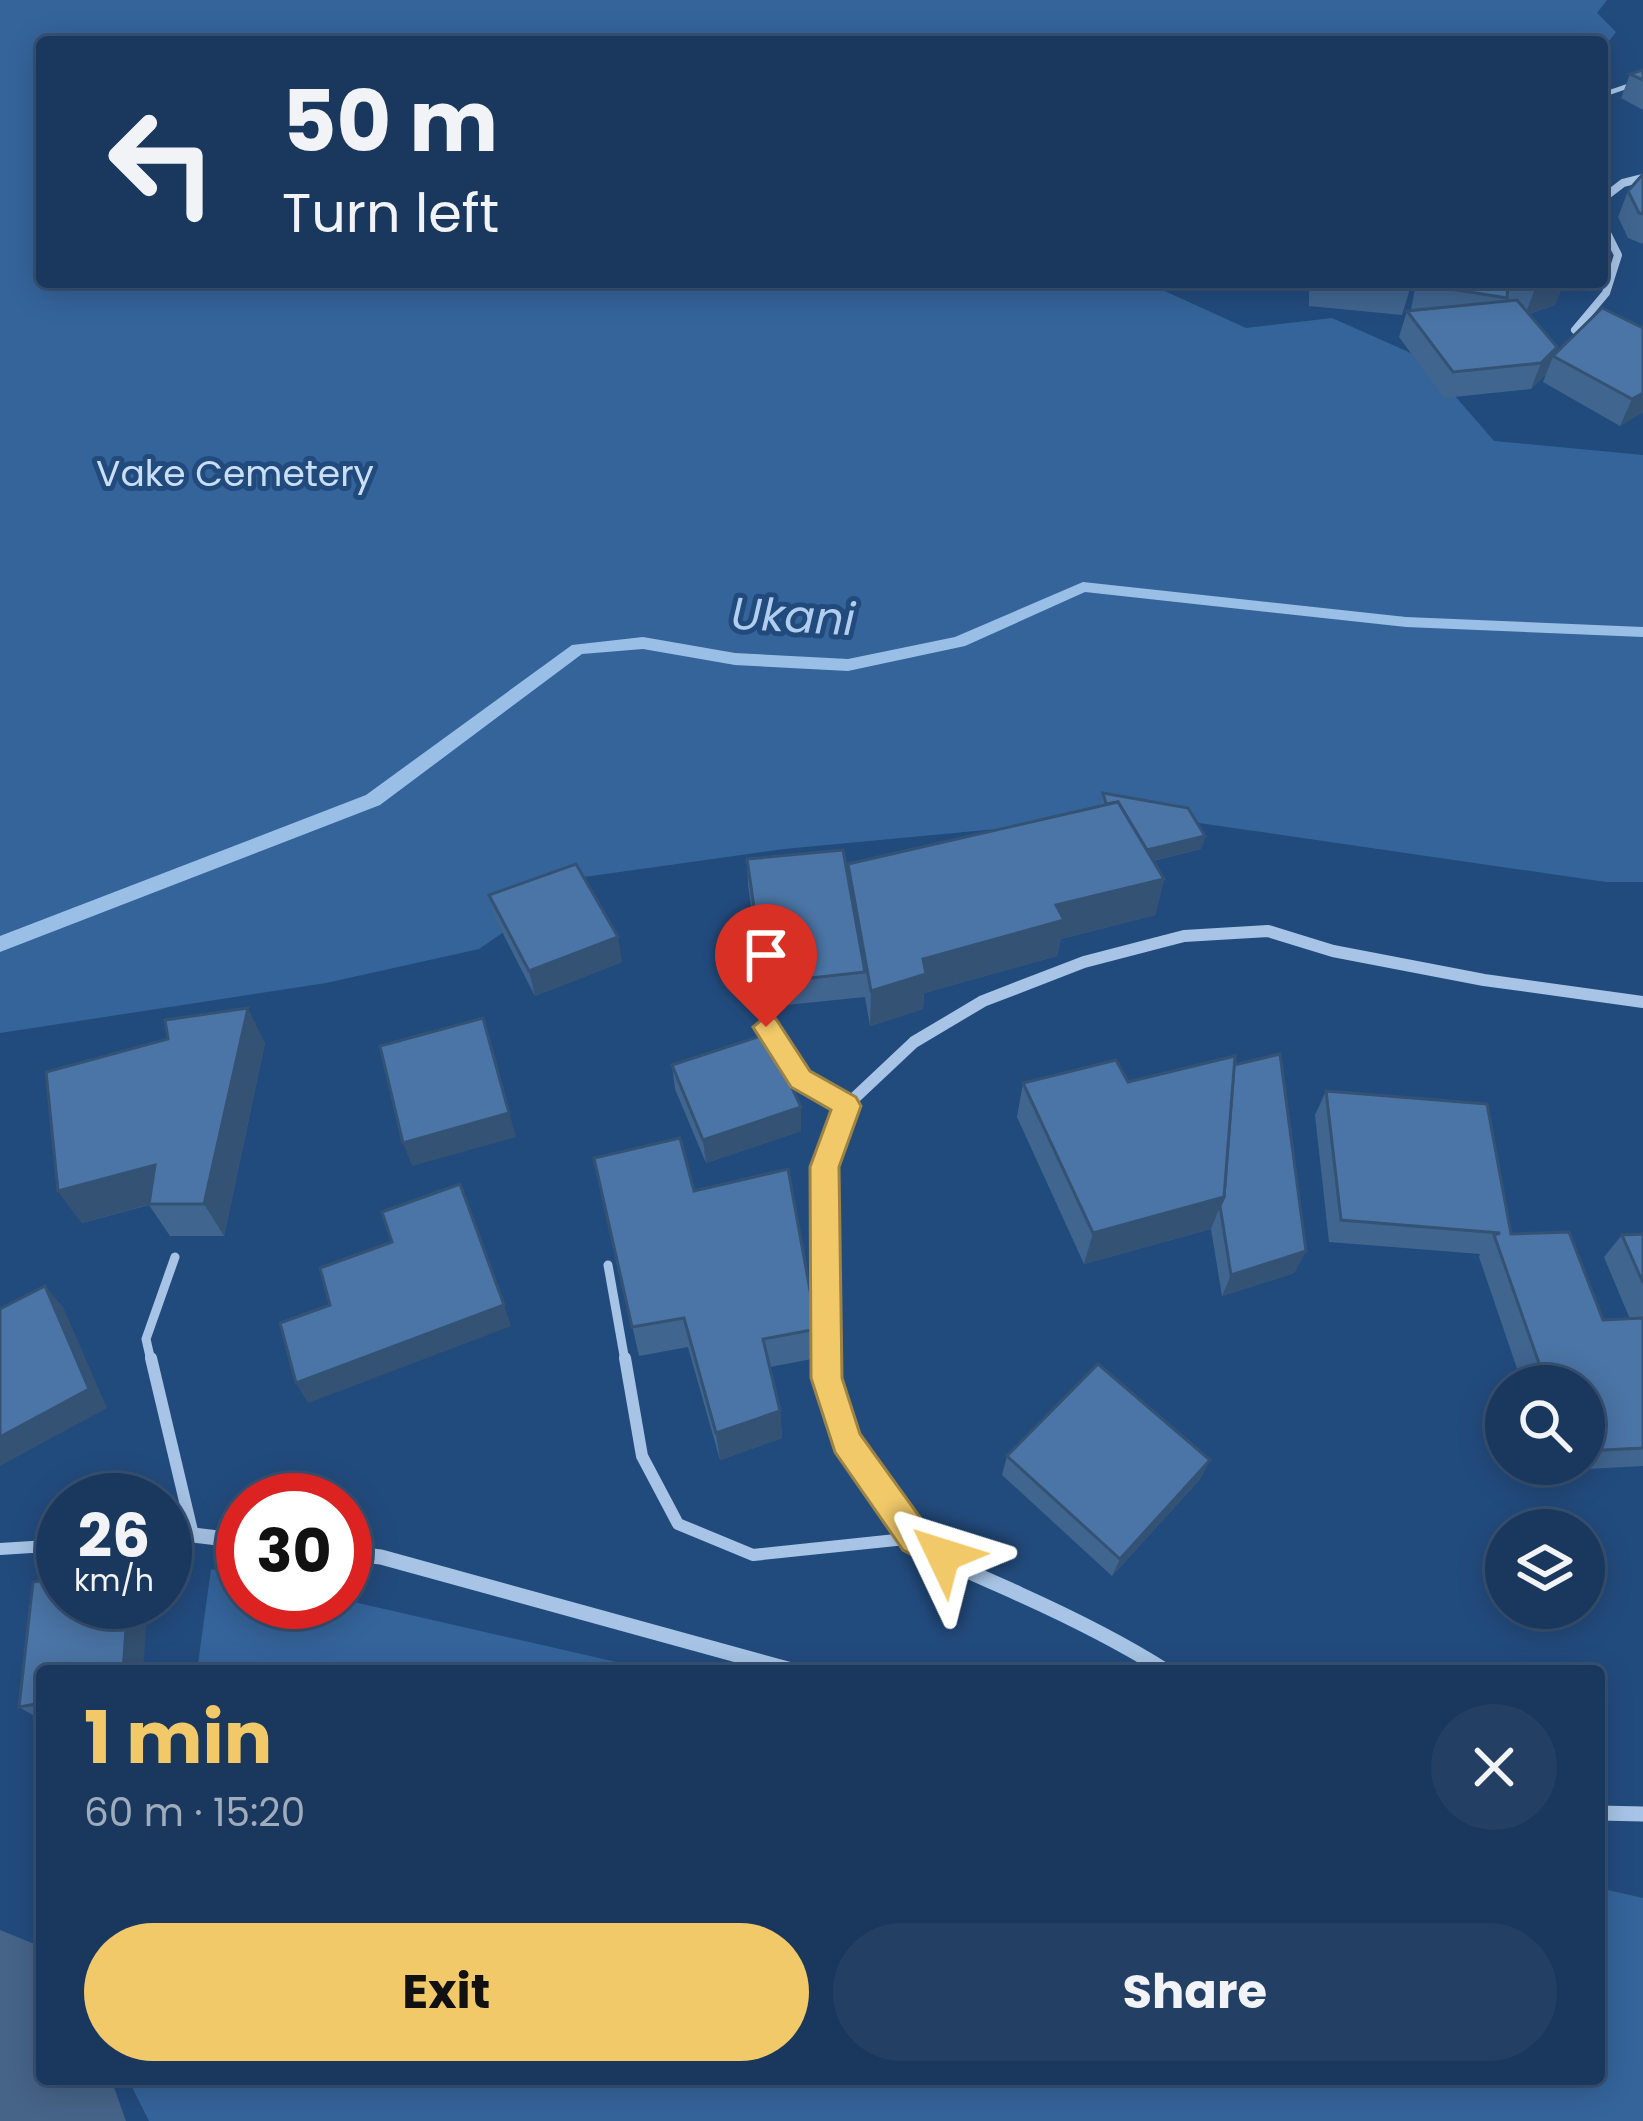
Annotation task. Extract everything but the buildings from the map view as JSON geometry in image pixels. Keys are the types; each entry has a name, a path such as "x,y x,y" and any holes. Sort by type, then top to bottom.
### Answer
{"street":[{"path":"1608,194 1623,183 1643,178"},
{"path":"1608,235 1618,254 1608,286"},
{"path":"1575,330 1608,288"},
{"path":"1157,1665 1111,1636 915,1538 847,1442 826,1378 825,1167 847,1106 914,1042 982,1001 1084,962 1184,936 1268,931 1333,951 1462,976 1643,1002"},
{"path":"193,1535 216,1538"},
{"path":"372,1556 773,1665"},
{"path":"1605,1813 1643,1814"}],"lane":[{"path":"1608,93 1643,82"},
{"path":"766,1027 800,1079 847,1106"},
{"path":"175,1257 146,1339 193,1535"},
{"path":"608,1265 642,1456 678,1524 753,1555 915,1538"},
{"path":"0,1550 36,1547"}],"green space":[{"name":"Vake Cemetery","path":"0,0 1607,0 1597,13 1616,32 1608,42 1608,36 36,36 36,288 1158,288 1246,328 1332,318 1422,358 1494,441 1643,455 1643,882 1606,882 1144,815 784,849 584,877 479,949 326,983 0,1033"},
{"path":"211,1569 216,1570 216,1629 372,1629 372,1606 630,1665 198,1665"},
{"path":"1605,1889 1643,1898 1643,2121 149,2121 131,2085 1605,2085"}],"waterway":[{"name":"Ukani","path":"0,944 373,800 578,649 643,643 735,659 848,665 959,642 1083,587 1406,622 1643,632"},
{"path":"0,2019 34,2121"}],"route":[{"path":"766,1027 800,1079 847,1106 825,1167 826,1378 847,1442 915,1538 943,1555"}]}
